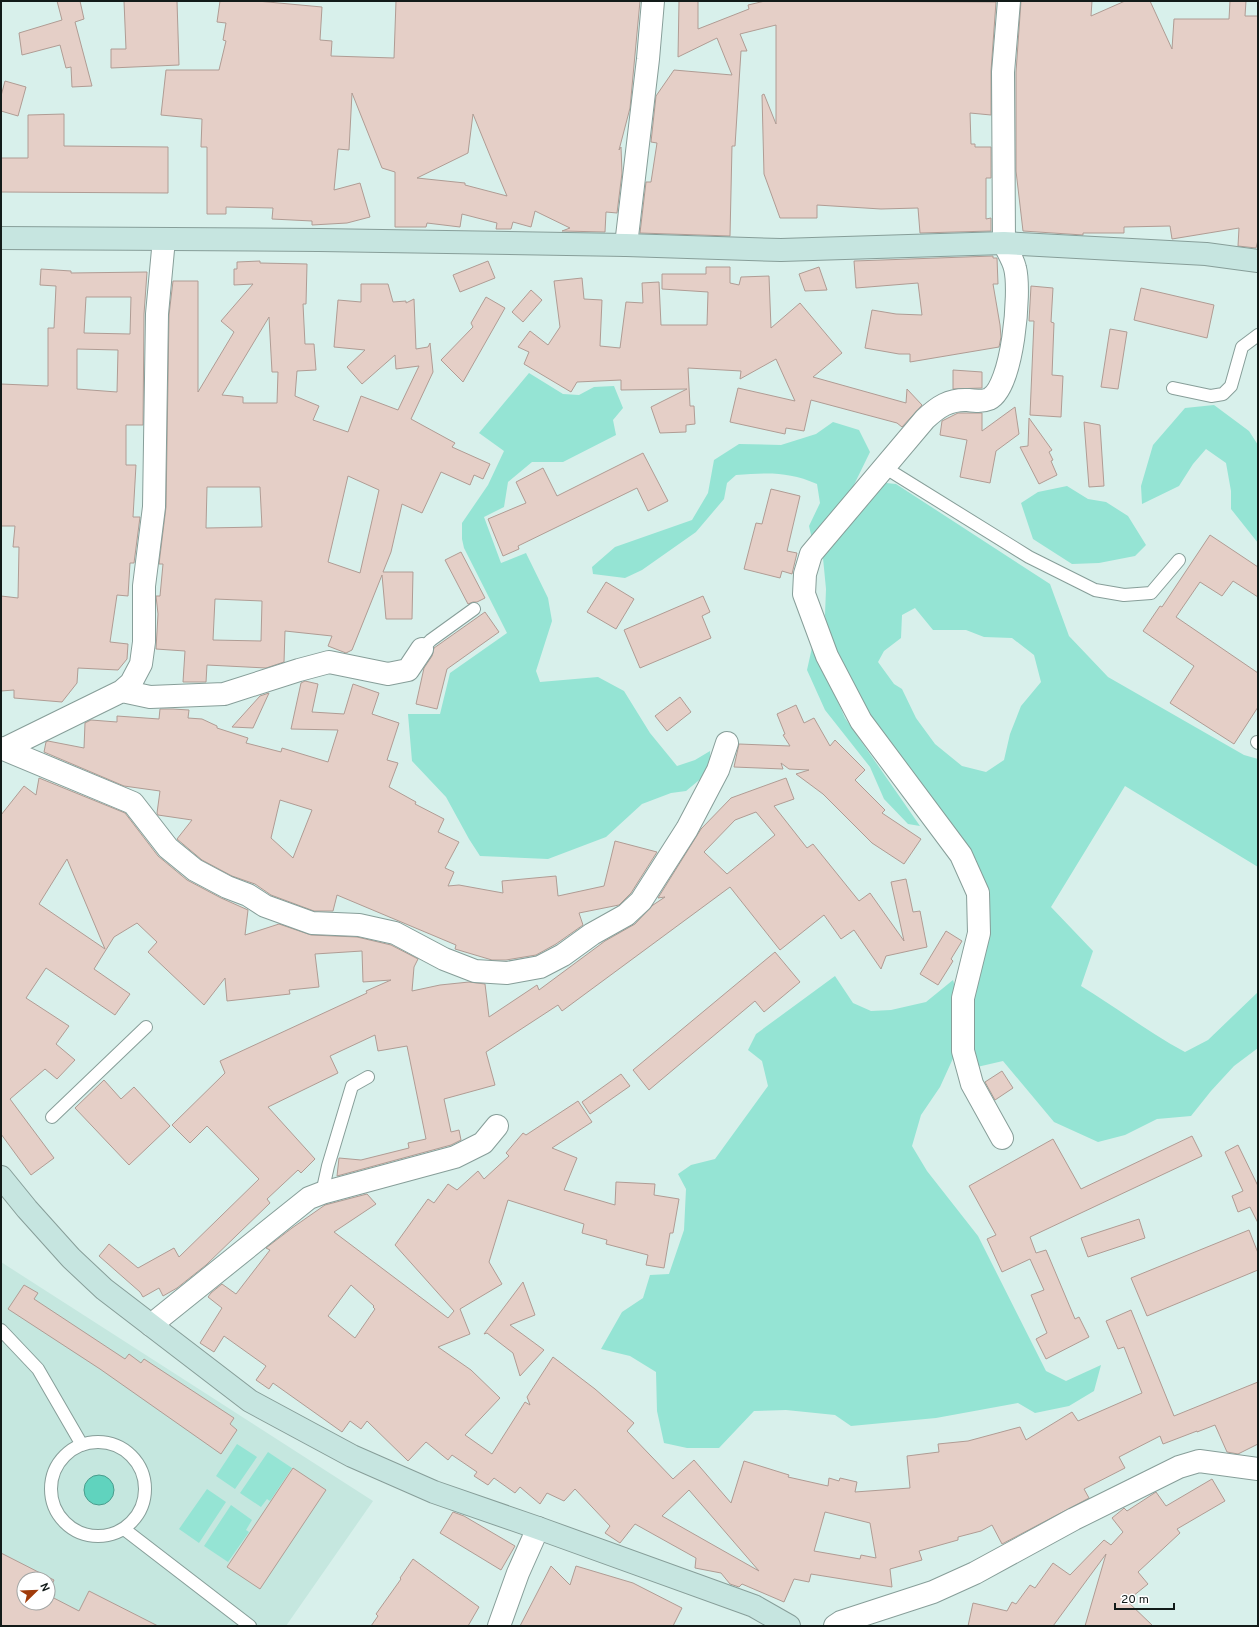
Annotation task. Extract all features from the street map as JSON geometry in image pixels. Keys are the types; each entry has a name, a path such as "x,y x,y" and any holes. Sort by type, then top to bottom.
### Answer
{"street":[{"path":"626,245 648,59 653,1"},
{"path":"1002,1138 972,1084 963,1050 963,998 979,933 978,893 961,855 861,721 827,656 804,594 805,574 811,554 925,419 937,408 949,402 959,400 982,401 990,398 996,392 1002,381 1010,357 1016,313 1015,268 1004,243 1003,72 1009,1"},
{"path":"1,238 319,240 626,245 781,250 1004,243 1206,254 1258,261"},
{"path":"2,748 122,691 131,683 141,664 144,642 144,586 154,507 157,314 164,239"},
{"path":"122,691 150,697 224,694 329,662 388,674 408,670 422,649"},
{"path":"2,748 133,803 168,848 195,870 248,895 265,906 312,922 359,925 395,934 444,959 475,970 507,973 540,967 563,955 592,934 626,915 641,901 687,829 718,770 727,743"},
{"path":"151,1324 309,1198 322,1193 455,1157 483,1143 497,1126"},
{"path":"1,1177 27,1209 71,1258 104,1289 250,1400 352,1456 434,1492 754,1606 789,1626"},
{"path":"835,1626 841,1622 933,1592 976,1573 1074,1519 1179,1467 1199,1461 1258,1469"},
{"path":"499,1626 518,1573 538,1528"}],"lane":[{"path":"1173,388 1211,396 1223,394 1231,386 1242,347 1258,334"},
{"path":"884,467 1029,557 1095,590 1124,595 1151,593 1179,560"},
{"path":"422,649 431,640 474,609"},
{"path":"52,1117 146,1027"},
{"path":"322,1193 328,1166 352,1086 368,1077"},
{"path":"1,1330 38,1369 82,1445"},
{"path":"93,1442 105,1442 116,1445 126,1451 140,1468 144,1479 144,1501 136,1517 124,1529 114,1534 103,1536 86,1534 70,1527 62,1520 52,1499 52,1477 57,1466 72,1450 93,1442"},
{"path":"124,1529 250,1626"}],"shaded area":[{"path":"529,373 563,394 579,395 594,387 614,386 623,408 613,420 616,435 563,462 532,462 508,482 504,507 484,517 501,563 526,553 548,598 552,621 536,671 540,682 598,677 624,691 650,733 677,766 695,760 710,751 710,771 686,791 671,793 642,804 606,837 548,859 480,856 446,797 412,761 408,714 440,714 450,673 507,633 464,548 462,539 462,523 488,485 504,451 479,433"},
{"path":"1214,405 1249,431 1258,445 1258,543 1231,509 1231,491 1226,463 1206,449 1193,464 1179,486 1142,504 1141,486 1153,445 1185,408"},
{"path":"833,422 859,430 870,452 851,491 812,539 809,526 820,503 817,484 796,477 777,474 736,475 727,483 724,499 696,532 642,570 625,578 593,574 592,567 615,547 692,520 708,493 714,460 739,444 781,445 816,434"},
{"path":"886,483 896,484 1050,584 1069,636 1108,677 1244,755 1258,759 1258,867 1125,786 1051,907 1093,951 1081,986 1158,1037 1185,1052 1208,1040 1258,992 1258,1048 1234,1066 1191,1116 1157,1119 1125,1135 1098,1142 1054,1122 1003,1061 977,1067 971,1020 977,977 988,932 919,789 854,690 830,647 825,615 826,589 823,558 838,530","holes":["915,608 933,630 966,630 984,637 1012,638 1034,655 1041,682 1021,706 1010,734 1004,760 986,772 962,766 935,744 916,718 902,689 894,684 878,662 884,651 901,638 902,615"]},
{"path":"1067,486 1088,499 1106,502 1128,516 1146,545 1135,556 1099,563 1072,564 1033,539 1021,503 1038,492"},
{"path":"813,643 845,718 920,826 908,824 884,799 870,767 825,710 807,670"},
{"path":"835,976 853,1003 871,1011 891,1010 926,1002 953,980 957,992 955,1054 940,1087 921,1115 912,1146 927,1171 978,1236 1046,1371 1066,1381 1101,1365 1094,1391 1069,1406 1035,1413 1018,1403 936,1418 851,1426 835,1415 786,1410 754,1411 719,1448 687,1448 664,1443 657,1411 656,1372 630,1356 601,1349 622,1312 643,1298 650,1275 669,1274 684,1230 686,1189 678,1174 691,1165 715,1159 768,1086 762,1061 748,1050 756,1034"},
{"path":"1,1262 373,1501 286,1626 27,1626 1,1610"},
{"path":"237,1444 257,1457 235,1489 216,1476"},
{"path":"268,1452 292,1468 270,1501 267,1499 261,1507 240,1493"},
{"path":"99,1475 110,1479 114,1490 110,1501 99,1505 88,1501 84,1490 88,1479"},
{"path":"207,1489 226,1502 199,1543 179,1529"},
{"path":"231,1505 252,1520 246,1530 249,1532 228,1562 204,1546"}],"building":[{"path":"57,1 80,1 84,19 75,22 92,86 72,87 71,67 66,68 60,45 22,55 19,33 62,20"},
{"path":"124,1 177,1 179,65 111,68 111,49 126,49"},
{"path":"220,1 257,1 322,7 320,40 332,41 331,56 394,58 396,1 640,1 630,108 619,150 621,147 622,173 617,213 606,212 605,232 562,231 570,228 535,211 531,227 513,222 511,229 496,229 497,223 462,214 460,227 427,223 426,227 395,227 395,172 382,168 352,93 349,150 338,149 334,190 360,183 370,217 347,223 312,225 312,221 272,219 273,208 226,207 226,214 207,214 207,147 201,147 202,119 161,115 166,70 219,70 226,41 223,40 226,23 217,22","holes":["473,114 507,196 465,185 465,183 417,178 468,153"]},
{"path":"679,1 698,1 698,29 749,9 748,5 765,1 996,2 991,71 991,115 970,113 971,144 975,144 975,147 991,147 991,178 986,178 986,219 991,218 991,231 920,233 918,208 881,209 817,205 817,218 780,218 764,174 762,95 764,94 776,124 776,25 740,34 747,51 741,51 735,146 732,146 730,236 640,233 646,182 651,182 657,143 651,142 656,96 674,70 732,75 717,38 678,57"},
{"path":"1021,1 1092,1 1091,16 1125,1 1150,1 1172,49 1174,19 1229,19 1230,1 1246,1 1245,16 1258,16 1258,240 1256,248 1238,246 1239,228 1172,239 1170,226 1124,227 1124,233 1083,233 1083,235 1023,231 1016,171 1016,72"},
{"path":"5,81 26,87 18,116 1,111 1,96"},
{"path":"64,114 64,146 168,147 168,193 1,192 1,158 28,158 28,115"},
{"path":"993,256 993,258 997,258 998,284 993,284 1000,325 1001,337 999,347 910,362 910,354 899,354 865,348 872,310 896,314 922,315 918,283 856,288 854,261"},
{"path":"260,261 260,263 307,264 306,304 303,304 305,344 314,344 316,370 297,371 295,396 319,406 313,420 348,432 361,396 398,410 419,366 396,369 395,355 362,384 347,367 365,350 334,347 338,300 361,302 361,284 388,284 393,302 406,301 406,303 414,299 416,349 428,347 430,343 433,372 411,419 455,443 452,447 490,464 483,479 474,475 470,485 441,472 422,513 402,504 391,552 383,572 413,572 412,619 386,619 382,575 352,650 346,653 328,646 332,636 285,631 284,662 266,668 207,665 206,682 183,682 185,651 156,649 158,614 156,596 160,596 163,564 159,564 166,507 169,315 173,281 198,281 198,392 234,332 221,321 253,284 234,285 234,269 237,269 237,262","holes":["269,317 272,372 278,372 277,403 243,403 243,397 222,395","348,476 379,490 360,573 328,562","207,487 260,487 262,527 206,528","215,599 262,601 261,641 213,640"]},
{"path":"488,261 495,278 460,292 453,275"},
{"path":"706,267 730,267 730,283 739,285 741,277 769,276 771,328 800,303 842,353 813,377 906,403 907,389 922,405 902,427 897,423 811,400 804,431 786,428 785,434 730,422 738,388 795,401 776,359 740,379 741,371 688,368 690,406 694,406 695,424 686,425 686,432 660,433 651,407 687,389 621,390 621,380 577,382 571,392 524,364 529,352 518,347 530,331 548,345 560,327 554,281 582,278 584,299 602,300 600,346 620,348 626,302 643,303 642,283 659,282 661,325 707,325 708,292 662,289 662,274 706,274"},
{"path":"819,267 827,290 805,291 799,274"},
{"path":"41,269 71,271 71,273 147,272 144,314 143,425 126,425 126,465 136,465 133,517 140,517 134,563 130,563 128,596 117,595 110,642 128,644 127,659 118,670 78,668 77,683 62,702 14,698 14,690 1,691 1,596 18,598 19,547 13,547 15,526 1,526 1,384 48,386 48,328 54,328 56,286 40,285","holes":["86,297 131,297 130,334 84,333","77,349 118,350 117,392 77,389"]},
{"path":"1031,286 1053,288 1051,322 1054,323 1052,375 1063,376 1061,417 1030,415 1034,321 1029,321"},
{"path":"1141,288 1214,305 1207,338 1134,320"},
{"path":"531,290 542,300 523,322 512,312"},
{"path":"486,297 505,308 463,382 441,360 473,327 471,323"},
{"path":"1110,329 1127,332 1118,389 1101,387"},
{"path":"953,370 982,372 982,388 953,389"},
{"path":"1015,407 1019,434 996,451 990,483 960,477 967,440 940,435 942,421 958,413 982,413 982,431"},
{"path":"1029,418 1052,450 1049,452 1057,475 1039,484 1020,447 1028,446"},
{"path":"1084,422 1100,425 1104,486 1089,487"},
{"path":"643,453 668,501 648,511 637,488 518,546 519,549 503,556 488,519 526,503 516,482 543,468 557,496"},
{"path":"771,489 800,496 787,551 797,553 792,574 782,571 780,578 744,569 756,523 762,524"},
{"path":"1210,535 1258,567 1258,597 1233,581 1222,596 1200,582 1176,617 1258,673 1258,707 1234,744 1170,703 1194,666 1143,631 1160,606 1162,607"},
{"path":"461,552 485,598 477,602 468,604 445,560"},
{"path":"606,582 634,599 616,629 587,612"},
{"path":"703,596 710,612 702,616 711,638 640,668 624,630"},
{"path":"485,612 499,632 447,669 437,709 416,704 424,668 432,656 434,648"},
{"path":"305,681 318,684 312,712 344,714 353,684 379,693 372,714 399,723 387,760 398,763 389,787 416,802 415,804 444,819 438,832 459,842 445,868 454,872 448,886 459,885 503,893 502,881 556,876 558,896 604,886 615,841 657,852 631,893 619,905 579,913 583,925 556,944 536,955 506,960 492,960 455,949 456,945 337,895 333,911 314,911 271,895 255,884 232,876 202,860 177,839 192,820 158,815 160,791 124,786 44,752 46,742 48,741 84,748 85,723 91,720 117,722 117,716 159,719 160,709 173,709 189,710 188,718 202,719 217,726 217,728 248,738 246,743 281,752 282,748 328,762 338,730 291,729 301,683","holes":["280,800 312,810 293,858 271,838"]},
{"path":"269,693 253,728 232,727 260,696"},
{"path":"680,697 691,712 667,731 655,716"},
{"path":"796,705 804,723 814,718 830,746 835,740 865,770 855,780 885,810 882,813 921,839 904,864 872,843 823,794 796,774 809,770 789,769 781,763 783,769 734,767 739,744 790,746 783,735 785,734 777,714"},
{"path":"39,778 125,813 158,856 187,880 248,910 245,935 279,924 311,935 357,937 391,945 418,959 414,967 412,991 440,985 469,982 485,984 489,1017 537,985 539,990 605,941 635,924 653,905 665,897 658,898 701,829 731,798 786,778 794,799 774,806 807,848 813,844 859,901 870,893 904,941 891,882 906,879 913,912 920,911 927,947 886,956 881,969 854,930 841,939 824,915 780,950 730,887 562,1011 558,1005 486,1052 495,1085 444,1099 451,1132 459,1130 461,1140 451,1145 337,1176 339,1158 361,1160 409,1148 408,1143 426,1139 407,1046 378,1051 375,1035 330,1056 338,1073 268,1107 315,1159 301,1173 298,1170 267,1199 270,1203 206,1265 177,1288 163,1296 159,1288 143,1297 140,1292 99,1256 109,1244 138,1268 174,1248 179,1257 259,1179 207,1126 190,1143 172,1125 225,1073 220,1061 367,993 366,991 391,980 363,982 362,951 315,954 319,987 289,990 290,994 227,1001 225,978 204,1005 148,952 157,942 137,923 114,937 94,969 130,994 115,1015 46,968 26,998 69,1026 56,1044 75,1060 57,1079 45,1069 10,1099 54,1158 31,1175 1,1134 1,815 24,786 36,795","holes":["756,812 775,835 727,874 704,852 735,820","67,859 105,949 39,904"]},
{"path":"946,931 962,941 951,959 953,961 938,985 920,974"},
{"path":"775,952 800,982 764,1012 755,1001 649,1090 633,1070"},
{"path":"1002,1071 1013,1088 995,1100 985,1082"},
{"path":"621,1074 630,1086 590,1114 582,1102"},
{"path":"104,1080 121,1099 134,1087 170,1126 129,1165 75,1108"},
{"path":"578,1101 592,1122 552,1148 577,1158 564,1190 615,1205 616,1182 655,1184 654,1195 679,1199 673,1233 670,1233 664,1268 646,1265 648,1255 606,1244 607,1240 582,1233 584,1224 508,1200 489,1262 502,1284 460,1309 470,1334 438,1347 471,1370 500,1398 465,1435 492,1454 525,1402 530,1405 527,1397 553,1357 595,1389 634,1423 627,1431 673,1479 694,1460 731,1503 744,1461 789,1475 788,1477 828,1486 829,1478 839,1481 840,1478 857,1482 855,1492 910,1488 907,1456 939,1452 938,1444 968,1441 1020,1427 1026,1440 1072,1412 1078,1421 1142,1393 1124,1347 1118,1349 1106,1321 1131,1310 1174,1416 1258,1382 1258,1444 1238,1454 1227,1452 1215,1425 1163,1444 1160,1436 1119,1457 1125,1468 1084,1489 1089,1498 1002,1544 992,1525 981,1531 958,1537 958,1540 919,1551 922,1560 890,1569 892,1587 811,1574 809,1582 794,1579 784,1602 742,1584 739,1587 730,1584 721,1573 695,1568 696,1558 635,1524 620,1543 605,1533 610,1526 575,1489 564,1501 547,1493 540,1504 520,1487 515,1493 494,1478 488,1485 474,1476 477,1472 452,1455 448,1460 426,1442 408,1461 367,1421 361,1429 350,1421 342,1432 273,1383 269,1389 256,1380 266,1366 224,1336 214,1352 200,1343 222,1308 208,1297 211,1293 222,1284 236,1294 270,1250 266,1248 292,1228 325,1205 367,1194 376,1204 334,1232 448,1318 454,1311 395,1245 428,1199 434,1203 448,1184 457,1190 478,1171 484,1179 509,1156 506,1153 523,1133 526,1135","holes":["351,1285 374,1306 373,1307 375,1309 355,1338 328,1316","689,1490 759,1571 662,1516","825,1512 870,1523 876,1558 861,1555 860,1559 814,1551"]},
{"path":"1192,1136 1202,1156 1030,1237 1036,1253 1046,1250 1075,1319 1079,1317 1089,1337 1046,1359 1036,1339 1047,1333 1031,1295 1044,1290 1030,1259 1002,1272 987,1239 996,1235 969,1186 1053,1139 1081,1189"},
{"path":"1238,1145 1258,1186 1258,1223 1250,1207 1238,1212 1232,1196 1243,1191 1225,1152"},
{"path":"1139,1219 1145,1238 1088,1257 1081,1238"},
{"path":"1249,1230 1258,1253 1258,1270 1147,1316 1131,1278"},
{"path":"523,1282 535,1315 510,1325 544,1350 520,1376 513,1353 487,1333 484,1334"},
{"path":"24,1285 38,1293 34,1299 125,1359 129,1354 141,1363 144,1359 234,1418 230,1424 237,1430 221,1454 100,1369 8,1309"},
{"path":"293,1468 326,1490 260,1589 227,1567"},
{"path":"1212,1479 1225,1501 1177,1529 1180,1533 1138,1572 1148,1584 1127,1601 1153,1626 1085,1626 1106,1554 1053,1626 968,1626 973,1603 1007,1611 1012,1602 1016,1604 1030,1585 1035,1588 1053,1563 1070,1575 1104,1540 1111,1545 1123,1532 1112,1518 1124,1508 1127,1511 1156,1492 1166,1506"},
{"path":"453,1512 464,1516 515,1546 501,1570 440,1533"},
{"path":"1,1553 36,1571 16,1571 16,1611 56,1611 56,1599 79,1611 89,1591 158,1626 1,1626"},
{"path":"413,1559 479,1607 468,1626 371,1626 378,1616 376,1614 401,1579 400,1578"},
{"path":"551,1566 570,1585 576,1566 633,1583 682,1608 673,1626 520,1626"}]}
